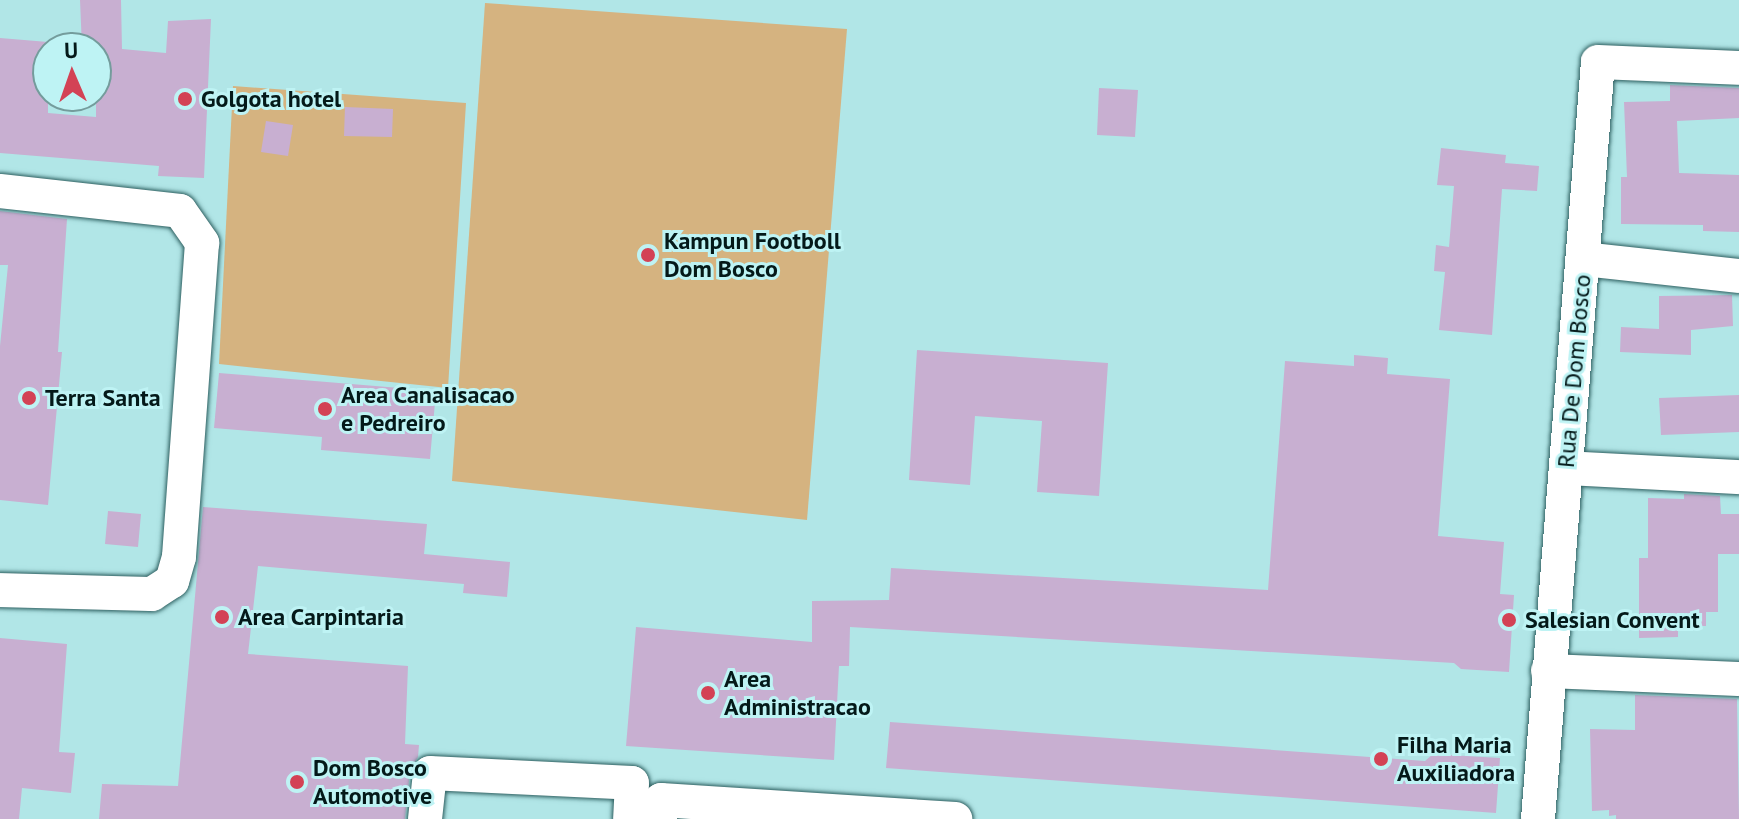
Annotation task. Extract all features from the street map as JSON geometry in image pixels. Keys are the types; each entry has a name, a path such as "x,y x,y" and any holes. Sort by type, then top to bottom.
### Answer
{"street":[{"name":"Rua De Dom Bosco","path":"1538,819 1598,62 1739,68"},
{"path":"0,191 180,211 202,243 179,557 172,581 152,594 0,590"},
{"path":"1583,259 1739,276"},
{"path":"1566,468 1739,477"},
{"path":"1548,671 1739,679"},
{"path":"425,819 430,773 632,783 630,819"},
{"path":"660,819 661,800 955,819"}],"shaded area":[{"name":"Kampun Footboll Dom Bosco","path":"485,3 847,29 807,520 452,481"},
{"path":"233,86 466,103 448,388 219,364"}],"building":[{"path":"80,0 121,0 122,49 166,53 168,21 211,19 204,178 158,176 159,166 0,153 0,38 32,41 32,112 96,117 96,112 112,112 112,32 81,32"},
{"path":"1670,85 1739,88 1739,118 1677,121 1679,173 1739,175 1739,232 1703,231 1703,225 1621,224 1621,177 1627,177 1624,102 1670,101"},
{"path":"1099,88 1138,90 1135,137 1097,135"},
{"path":"345,107 393,109 392,137 344,136"},
{"path":"266,121 293,125 288,156 261,152"},
{"path":"1441,148 1506,155 1505,163 1539,166 1537,191 1502,189 1492,335 1439,330 1445,272 1434,271 1436,245 1449,247 1454,186 1437,185"},
{"path":"0,211 67,219 58,352 62,352 48,505 0,500 0,346 8,265 0,265"},
{"path":"1732,295 1733,326 1691,330 1691,355 1620,352 1621,327 1659,329 1659,296"},
{"path":"917,350 1108,363 1099,496 1037,492 1042,421 975,416 970,485 909,480"},
{"path":"1354,355 1388,358 1387,374 1450,379 1438,536 1504,542 1500,594 1514,595 1509,672 1461,669 1454,663 850,627 849,666 839,666 834,760 626,746 636,627 812,642 812,601 889,600 891,568 1268,590 1285,361 1354,366"},
{"name":"Area Canalisacao e Pedreiro","path":"219,373 436,391 430,459 321,450 322,437 214,428"},
{"path":"1739,395 1739,432 1661,435 1659,398"},
{"path":"1684,494 1720,496 1721,514 1739,514 1739,554 1718,554 1718,612 1706,612 1706,626 1678,626 1678,637 1639,638 1639,558 1648,558 1648,498 1684,499"},
{"path":"203,507 427,524 424,554 510,562 507,597 463,593 464,584 258,566 248,654 408,666 405,744 419,745 418,757 410,771 405,819 99,819 102,784 178,786"},
{"path":"108,511 141,514 138,547 105,544"},
{"path":"0,638 67,644 59,752 75,753 71,793 22,788 19,819 0,819"},
{"path":"1635,695 1737,699 1739,819 1616,819 1616,815 1609,816 1609,810 1592,811 1590,729 1635,730"},
{"path":"890,722 1425,761 1433,754 1500,758 1496,813 886,768"}],"place":[{"name":"Golgota hotel","path":"185,99"},
{"name":"Kampun Footboll Dom Bosco","path":"648,255"},
{"name":"Terra Santa","path":"29,398"},
{"name":"Area Canalisacao e Pedreiro","path":"325,409"},
{"name":"Area Carpintaria","path":"222,617"},
{"name":"Salesian Convent","path":"1509,620"},
{"name":"Area Administracao","path":"708,693"},
{"name":"Filha Maria Auxiliadora","path":"1381,759"},
{"name":"Dom Bosco Automotive","path":"297,782"}]}
